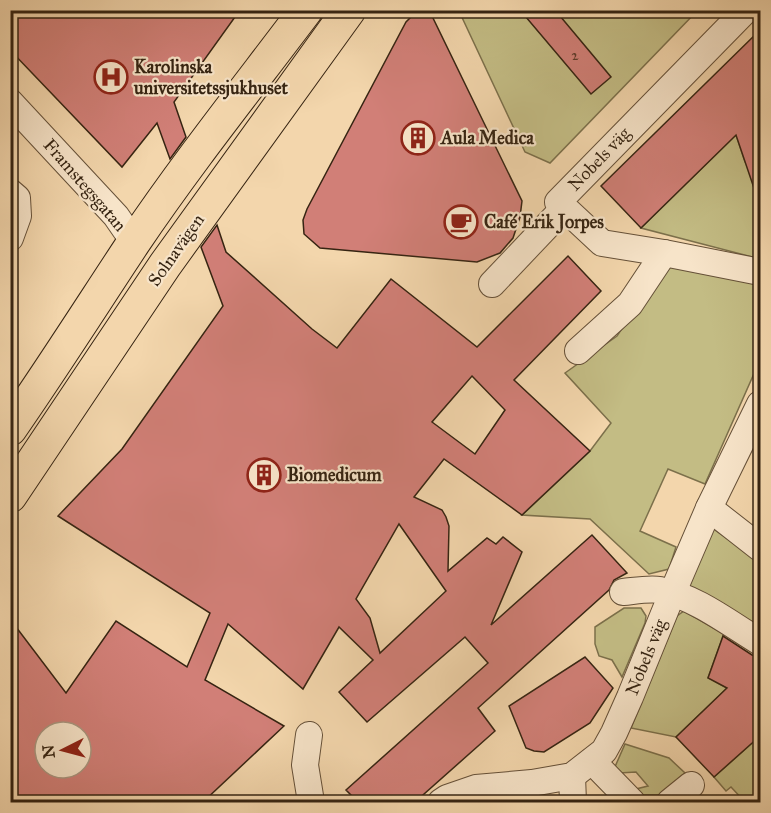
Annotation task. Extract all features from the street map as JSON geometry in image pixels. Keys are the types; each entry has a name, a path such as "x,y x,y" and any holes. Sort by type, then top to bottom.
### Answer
{"main road":[{"path":"10,429 177,181 306,10"},
{"name":"Solnavägen","path":"10,496 165,265 350,10"},
{"path":"134,242 165,265"}],"street":[{"name":"Nobels väg","path":"746,10 558,202 602,243 760,273"},
{"name":"Framstegsgatan","path":"10,102 116,216 134,242"},
{"path":"10,192 17,198 18,216 10,238"},
{"path":"492,284 564,208"},
{"path":"578,351 630,304 663,253"},
{"name":"Nobels väg","path":"582,769 604,751 614,733 709,508 760,404"},
{"path":"709,508 760,548"},
{"path":"623,592 658,590 672,594 691,601 760,642"},
{"path":"309,735 305,765 311,802"},
{"path":"441,802 476,788 532,783 582,769 632,802"},
{"path":"573,802 582,769"},
{"path":"670,802 691,785"}],"shaded area":[{"path":"459,11 697,11 550,163 525,152"},
{"path":"736,135 745,162 760,166 760,259 641,228"},
{"path":"666,264 760,282 760,360 705,484 668,469 640,531 676,547 669,569 649,574 590,519 522,515 590,451 611,423 565,373 617,336"},
{"path":"712,528 760,562 760,632 688,590"},
{"path":"624,608 641,608 646,616 622,677 612,660 599,656 595,644 595,627"},
{"path":"684,611 724,634 708,678 727,688 676,737 631,728 677,616"},
{"path":"760,736 760,802 745,802 731,787 726,791 714,777"},
{"path":"625,744 669,758 685,773 659,795 637,795 632,790 648,786 636,772 619,773 614,769"},
{"path":"554,799 556,802 482,802 486,801"}],"building":[{"name":"Karolinska universitetssjukhuset","path":"10,10 240,10 174,102 186,137 170,159 157,123 122,167 10,50"},
{"name":"Aula Medica","path":"418,10 430,12 522,201 520,217 513,238 500,253 477,262 320,248 304,234 303,220 307,209 406,22"},
{"path":"520,10 555,10 611,77 591,94"},
{"path":"760,30 760,196 757,197 736,135 641,228 601,186"},
{"path":"217,225 226,252 312,329 337,348 391,279 477,347 568,256 601,291 514,380 590,451 522,515 444,459 414,497 442,510 446,517 449,526 448,571 487,538 496,544 503,537 522,552 491,625 592,535 627,573 614,580 609,590 478,708 495,731 415,802 358,802 346,790 488,663 465,637 367,722 339,692 373,660 339,627 303,689 228,624 205,680 284,726 203,802 10,802 10,619 66,693 116,621 187,667 210,613 58,516 122,449 223,306 201,247","holes":["472,376 505,410 475,454 432,422","399,524 446,591 380,653 370,618 356,599"]},
{"path":"723,636 752,655 760,657 760,736 714,777 676,737 727,688 708,678"},
{"path":"585,657 613,688 590,723 544,752 526,748 509,706"}],"place":[{"name":"Karolinska universitetssjukhuset","path":"111,77"},
{"name":"Aula Medica","path":"418,138"},
{"name":"Café Erik Jorpes","path":"461,222"},
{"name":"Biomedicum","path":"264,475"}]}
